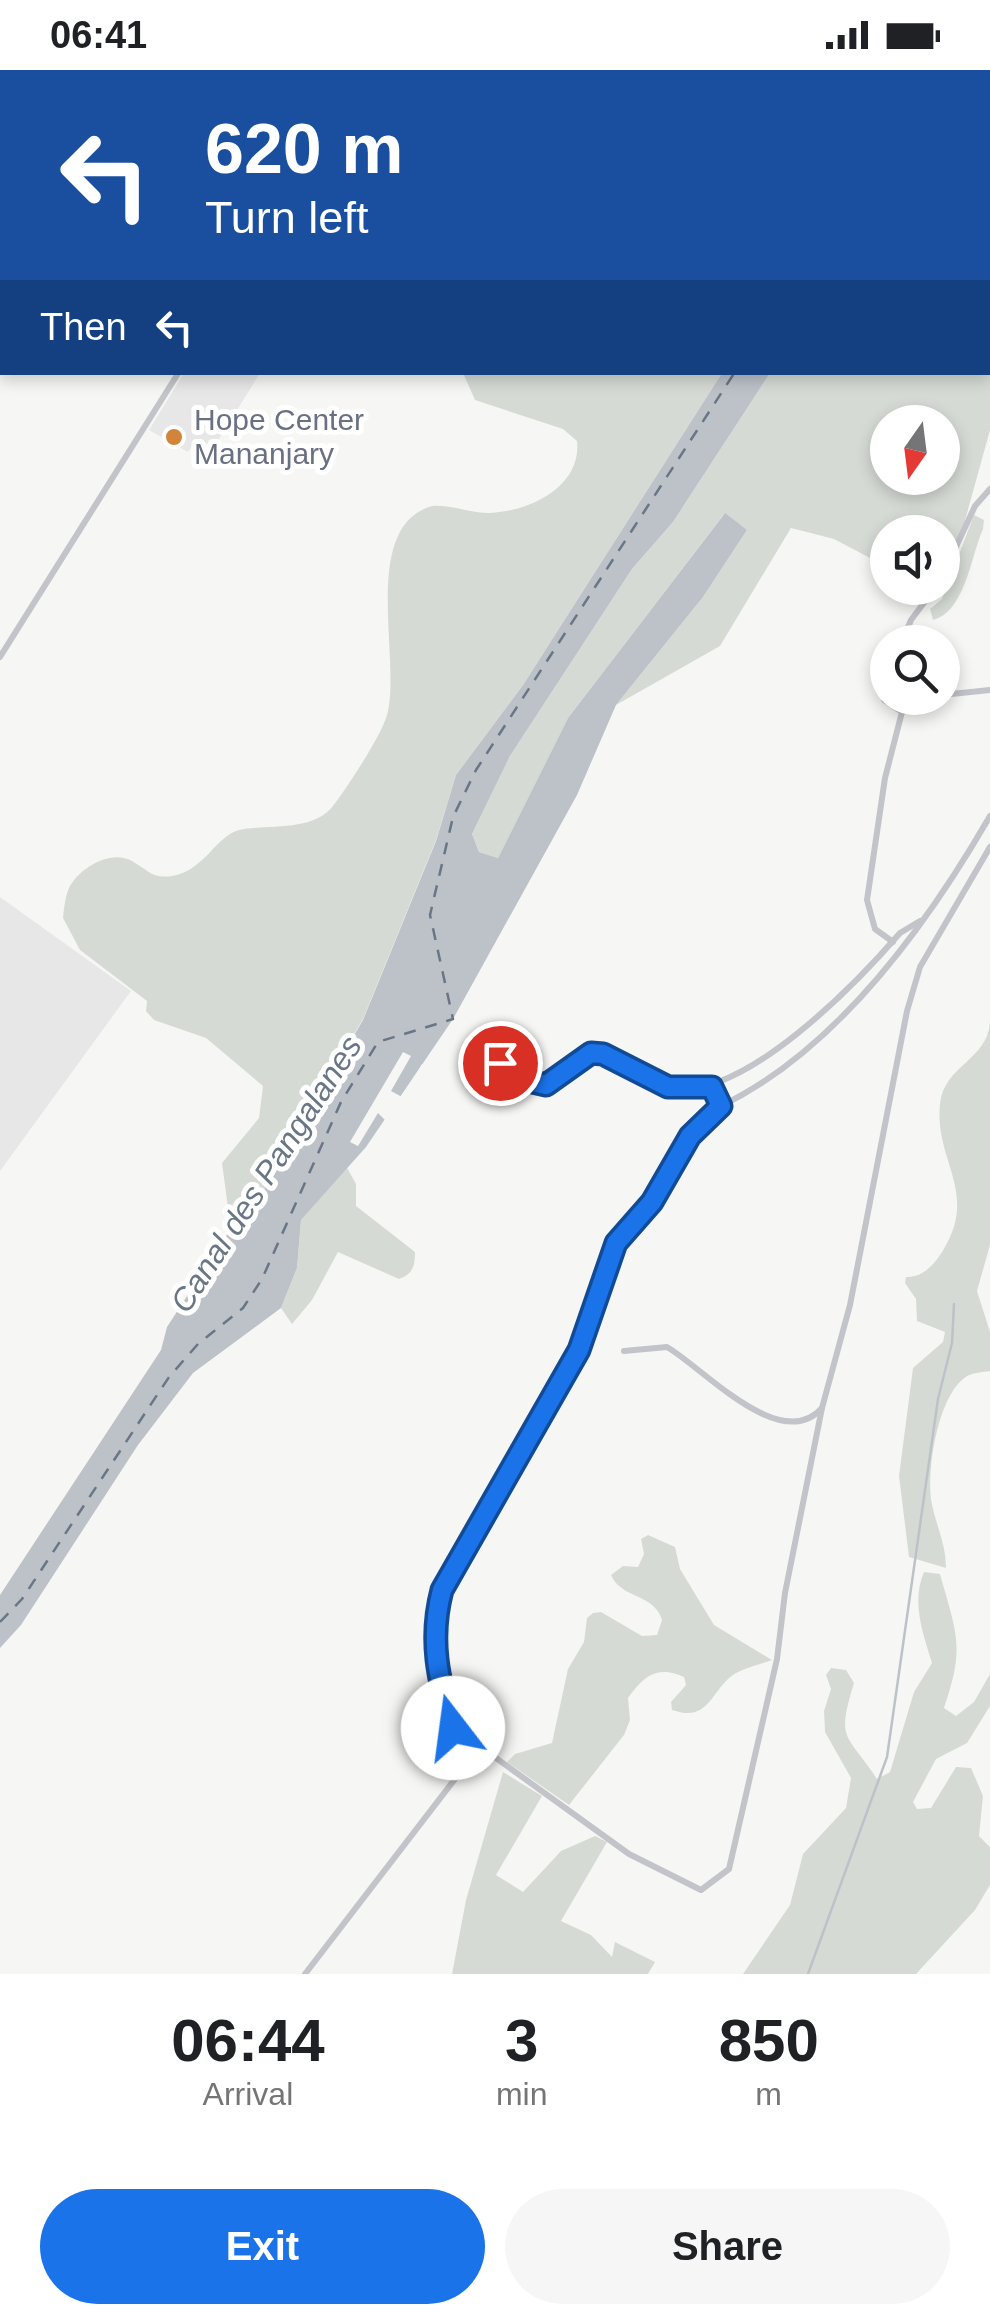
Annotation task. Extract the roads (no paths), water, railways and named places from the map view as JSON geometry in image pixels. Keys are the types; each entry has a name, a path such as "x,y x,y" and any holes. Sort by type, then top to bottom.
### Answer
{"street":[{"path":"0,658 177,375"},
{"path":"960,537 974,506 990,490"},
{"path":"960,693 990,690"},
{"path":"892,942 874,929 866,900 886,778 901,715"},
{"path":"990,816 871,987 774,1076 721,1106 690,1136 652,1202 616,1243 579,1350 442,1590 432,1626 437,1667 453,1728 629,1854 701,1890 729,1870 776,1659 822,1408 850,1305 915,982 990,848"},
{"path":"476,1046 536,1085 546,1085 591,1053 603,1054 668,1087 712,1087 761,1062 920,921"},
{"path":"712,1087 721,1106"},
{"path":"624,1351 667,1347 747,1408 794,1422 814,1418 822,1408"},
{"path":"305,1974 468,1762 473,1746"}],"waterway":[{"path":"808,1974 887,1757 938,1399 952,1343 954,1304"}],"place":[{"name":"Hope Center Mananjary","path":"174,437"}],"water label":[{"name":"Canal des Pangalanes","path":"266,1174"}]}
